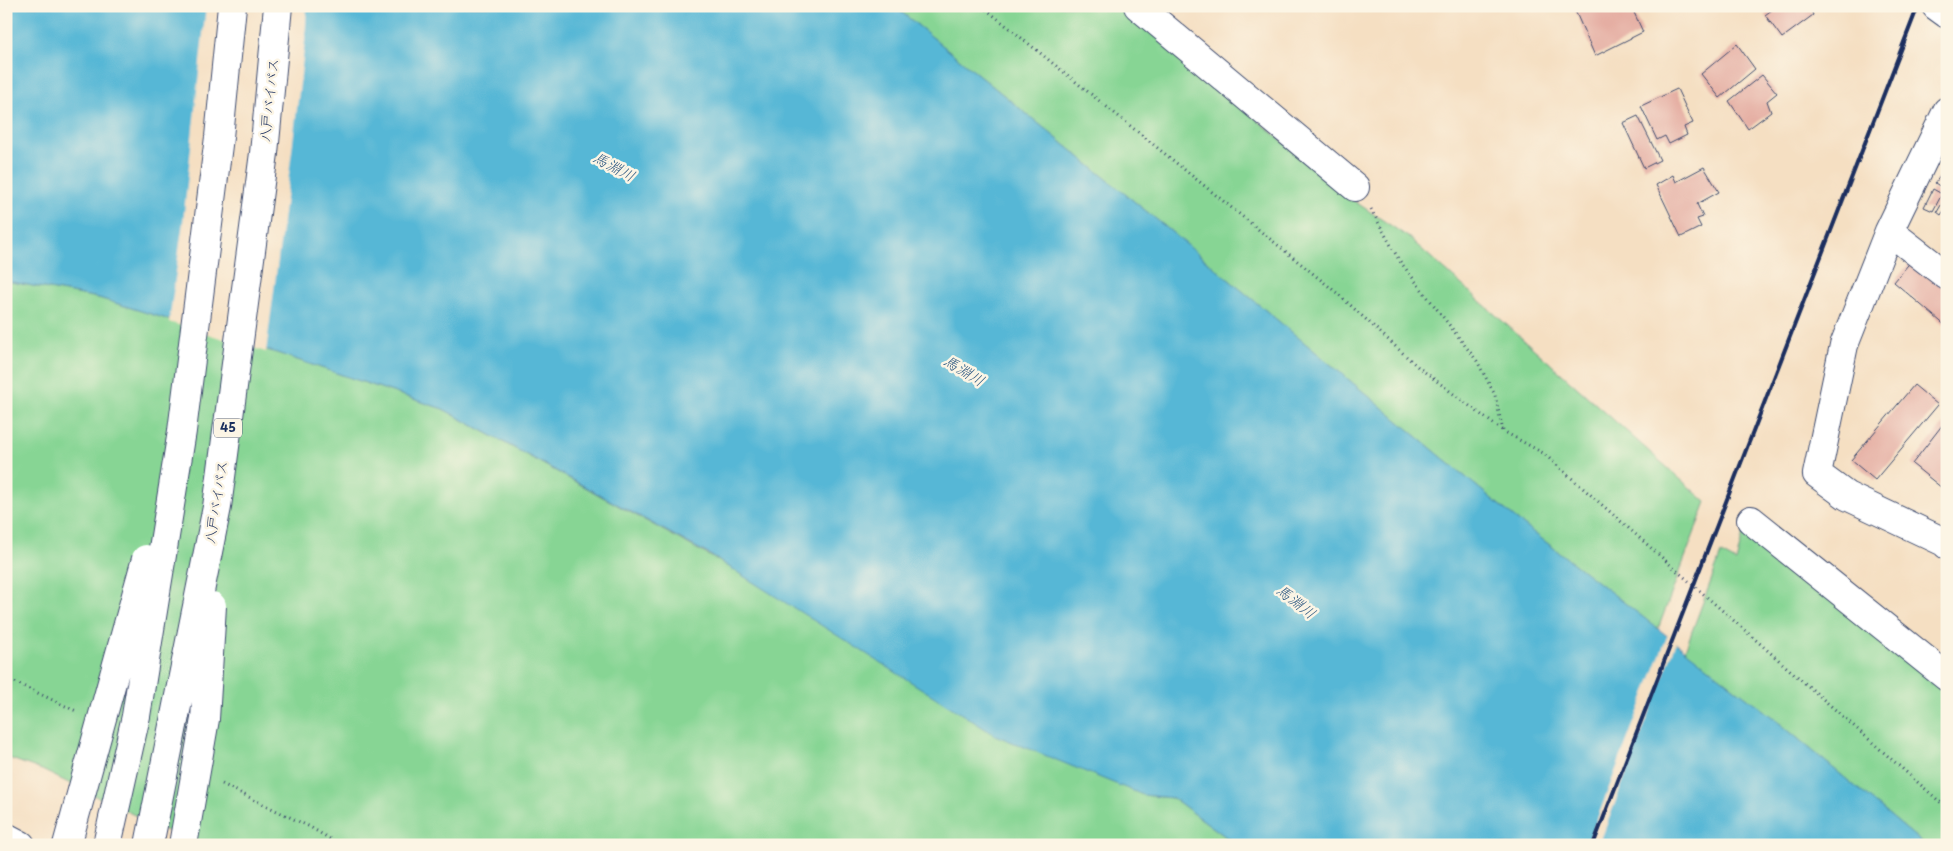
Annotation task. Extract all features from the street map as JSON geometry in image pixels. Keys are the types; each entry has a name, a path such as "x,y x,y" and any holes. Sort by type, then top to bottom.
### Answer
{"main road":[{"path":"107,845 136,716 182,431 219,137 232,6"},
{"name":"八戸バイパス","path":"149,845 217,507 264,153 278,6"},
{"path":"1138,6 1355,187"},
{"path":"1936,6 1947,14"},
{"path":"1947,111 1889,232 1844,345 1817,474 1847,496 1947,545"},
{"path":"1889,232 1947,276"},
{"path":"67,845 182,431"},
{"path":"183,845 205,718 217,507"},
{"path":"1751,520 1947,677"},
{"path":"6,837 20,845"}],"path":[{"path":"982,6 1337,293 1418,367 1504,431 1543,453 1947,808"},
{"path":"1355,187 1370,208 1399,260 1477,361 1495,396 1504,431"}],"green space":[{"path":"894,6 1123,6 1351,199 1408,237 1706,502 1658,629 1516,519 1162,224"},
{"path":"6,281 99,298 277,353 443,409 1143,795 1173,798 1237,845 196,845 42,770 6,757"},
{"path":"1744,530 1947,692 1947,845 1925,845 1771,716 1685,650 1721,554 1736,562"}],"water":[{"name":"馬淵川","path":"6,6 894,6 1162,224 1516,519 1771,716 1925,845 1237,845 1173,798 1143,795 995,735 710,555 443,409 277,353 99,298 6,281"}],"pier":[{"path":"206,6 307,6 305,41 266,352 169,322 183,222"},
{"path":"1668,634 1677,641 1599,845 1587,845"}],"building":[{"path":"1573,6 1631,6 1643,32 1595,56"},
{"path":"1777,6 1809,6 1813,15 1782,38 1765,15"},
{"path":"1737,44 1755,69 1720,98 1701,74"},
{"path":"1762,75 1777,93 1767,101 1771,112 1748,129 1729,101"},
{"path":"1677,89 1693,123 1684,127 1687,135 1669,144 1665,136 1657,140 1641,106"},
{"path":"1638,116 1660,160 1644,168 1623,123"},
{"path":"1704,167 1719,192 1697,204 1703,217 1697,219 1701,227 1681,237 1656,185 1673,175 1676,182"},
{"path":"1947,167 1947,191 1935,183"},
{"path":"1933,189 1942,194 1933,211 1924,207"},
{"path":"1944,200 1947,202 1947,206 1941,215 1937,212"},
{"path":"1912,260 1947,289 1947,327 1894,282"},
{"path":"1914,385 1938,405 1875,480 1851,460"},
{"path":"1947,419 1947,492 1912,464"}],"railway":[{"path":"1593,845 1918,6"}]}
